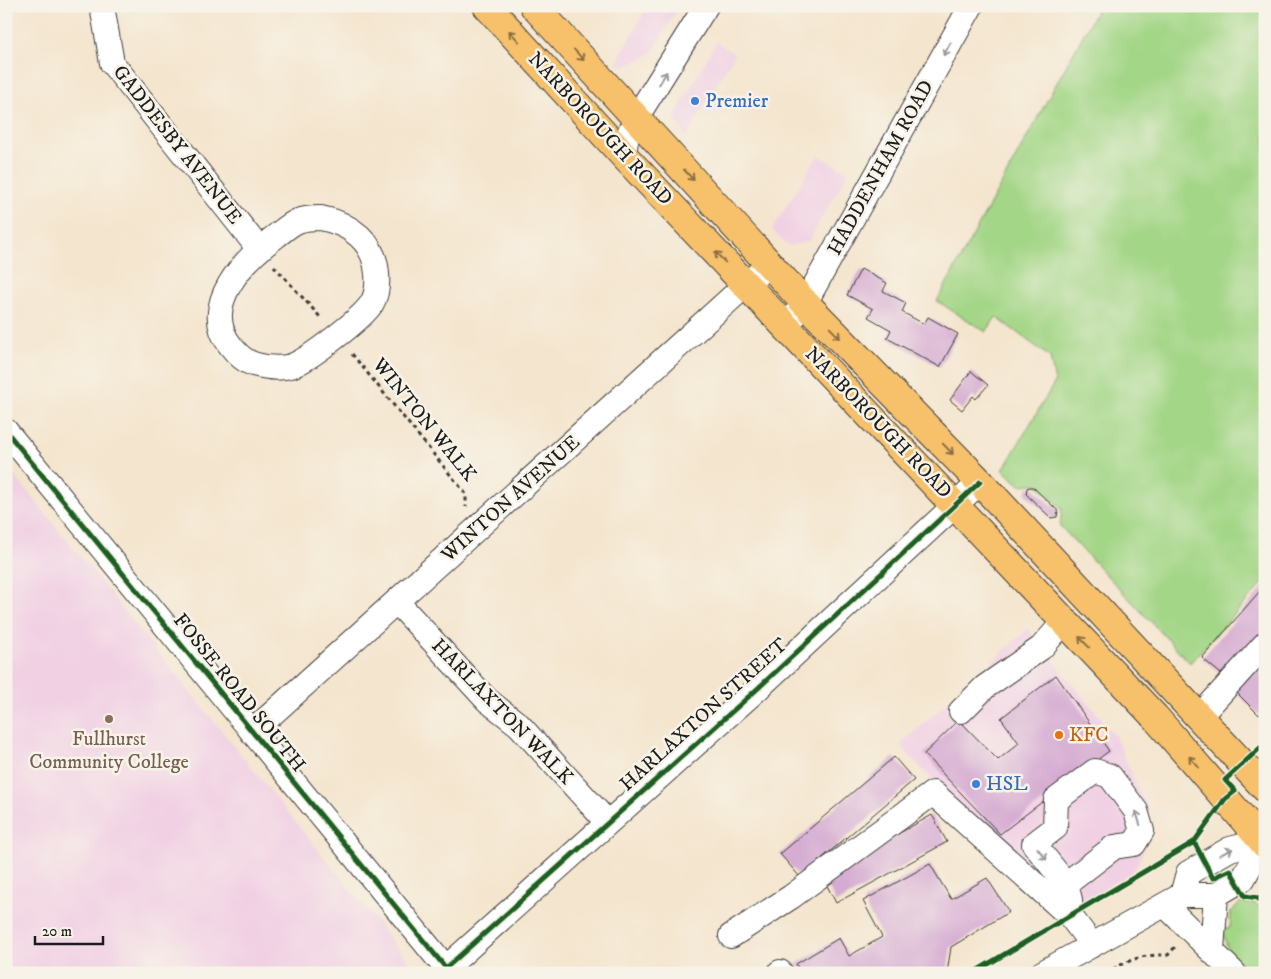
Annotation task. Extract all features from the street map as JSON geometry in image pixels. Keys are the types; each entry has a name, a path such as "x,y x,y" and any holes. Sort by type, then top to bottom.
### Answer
{"main road":[{"name":"NARBOROUGH ROAD","path":"487,6 624,156 1155,717 1264,842"},
{"name":"NARBOROUGH ROAD","path":"534,6 805,302 980,482 1265,788"}],"street":[{"name":"GADDESBY AVENUE","path":"102,6 112,63 259,249"},
{"path":"624,156 626,140 636,118 706,6"},
{"name":"HADDENHAM ROAD","path":"786,326 805,302 971,6"},
{"path":"320,218 348,226 370,247 375,257 377,292 363,314 305,359 290,366 260,366 249,362 234,351 221,329 219,313 222,299 231,283 241,268 259,249 296,221 320,218"},
{"name":"WINTON AVENUE","path":"252,732 770,264"},
{"name":"FOSSE ROAD SOUTH","path":"6,431 448,970"},
{"name":"HARLAXTON STREET","path":"448,970 607,822 755,690 980,482"},
{"name":"HARLAXTON WALK","path":"397,602 487,700 519,725 607,822"},
{"path":"962,711 985,687 1041,648 1064,622"},
{"path":"1199,717 1265,644"},
{"path":"1066,884 1114,847 1134,844 1142,831 1136,811 1110,776 1095,771 1056,800 1055,828 1034,844 1066,884 1070,900 1071,917"},
{"path":"731,936 791,897 933,793 1071,917 1092,945"},
{"path":"1042,973 1174,900 1216,895 1243,880 1264,842"},
{"path":"1174,900 1188,873 1230,849 1264,842"},
{"path":"1212,950 1216,895"},
{"path":"1174,900 1212,950 1234,973"}],"shaded area":[{"path":"648,6 679,6 652,53 626,66 616,63"},
{"path":"716,42 735,54 686,137 674,117"},
{"path":"818,155 848,172 809,241 788,246 772,230"},
{"name":"Fullhurst Community College","path":"6,465 418,973 6,973"},
{"path":"1028,629 1115,736 1149,812 1150,835 1134,871 1057,917 900,745"}],"green space":[{"path":"1099,6 1265,6 1265,581 1190,663 1060,526 1062,509 1036,484 1020,485 1003,470 1055,382 1050,357 996,317 986,332 937,301"},
{"path":"1240,903 1255,903 1265,914 1265,973 1251,973 1228,951 1222,928 1230,928 1231,912"}],"building":[{"path":"861,269 887,283 883,291 906,303 902,312 924,324 928,317 958,334 940,367 887,338 891,330 868,317 873,309 847,295"},
{"path":"971,371 988,385 976,399 973,396 962,410 950,400"},
{"path":"1033,487 1058,511 1057,517 1051,518 1026,494 1027,488"},
{"path":"1265,585 1265,635 1227,679 1202,658"},
{"path":"1265,654 1265,669 1260,674 1265,678 1265,709 1259,715 1232,688"},
{"path":"1056,675 1109,751 1000,834 924,754 959,720 998,760 1019,743 1001,718"},
{"path":"894,757 914,780 800,877 780,854"},
{"path":"932,815 947,842 836,903 822,876"},
{"path":"930,864 951,899 987,878 1009,912 951,947 947,973 801,973 796,964 839,938 849,956 882,937 863,901"}],"cycle path":[{"path":"6,431 450,973"},
{"path":"446,968 755,691 980,482"},
{"path":"973,973 1194,842 1225,799 1235,791 1225,780 1260,748 1265,753"},
{"path":"1194,842 1213,878 1230,870 1245,896 1258,898 1265,906"}],"place":[{"name":"Premier","path":"695,101"},
{"name":"Fullhurst Community College","path":"109,719"},
{"name":"KFC","path":"1059,735"},
{"name":"HSL","path":"976,784"}]}
